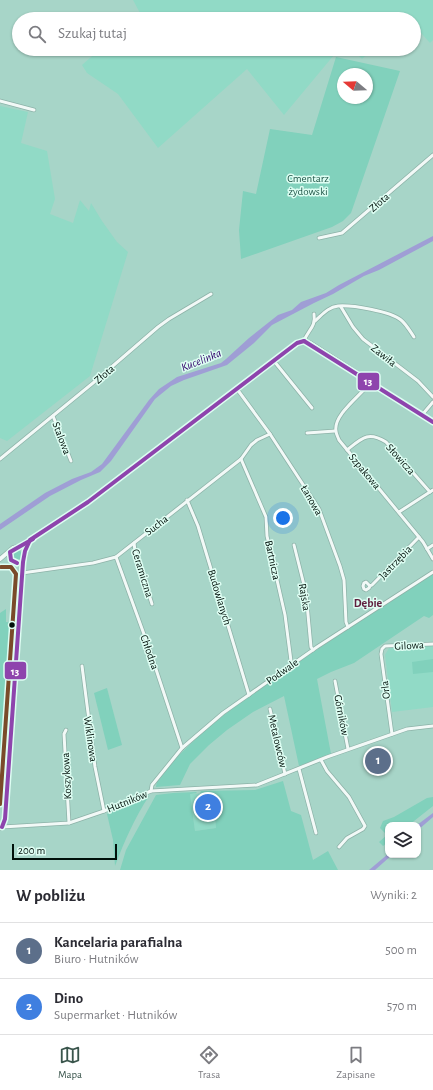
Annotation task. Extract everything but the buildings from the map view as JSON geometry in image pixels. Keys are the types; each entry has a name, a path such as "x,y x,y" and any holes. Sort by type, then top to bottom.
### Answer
{"street":[{"path":"0,101 34,110"},
{"name":"Złota","path":"319,238 342,232 433,155"},
{"name":"Złota","path":"0,459 158,327 210,294"},
{"path":"304,341 315,321 328,310 338,306 369,309 396,317 402,320 414,337"},
{"name":"Zawiła","path":"341,307 353,327 363,339 418,381 433,397"},
{"path":"314,314 315,321"},
{"path":"0,560 13,548 18,547 30,540 88,502 297,343 304,341 433,422"},
{"path":"274,361 312,408"},
{"path":"307,433 336,431 337,420 370,383"},
{"name":"Łanowa","path":"237,389 270,434 319,509 344,580 346,622 348,627"},
{"path":"422,415 433,402"},
{"name":"Stalowa","path":"53,416 71,461"},
{"name":"Szpakowa","path":"336,431 339,440 419,537 433,559"},
{"name":"Sucha","path":"22,573 93,563 116,557 241,459 251,445 257,440 270,434"},
{"name":"Słowicza","path":"347,450 365,436 380,438 386,442 432,491"},
{"name":"Bartnicza","path":"241,459 266,517 267,536 285,615 291,661 293,664"},
{"path":"399,512 432,491"},
{"name":"Budowlanych","path":"187,500 198,526 249,695"},
{"name":"Jastrzębia","path":"370,586 419,537"},
{"path":"1,828 5,819 22,561 25,557 24,552 30,540"},
{"name":"Ceramiczna","path":"134,543 152,604"},
{"name":"Rajska","path":"294,545 306,593 311,647 313,650"},
{"path":"427,549 433,545"},
{"path":"18,547 24,552"},
{"path":"10,552 11,560"},
{"name":"Chłodna","path":"116,557 149,648 182,748"},
{"path":"0,560 11,560 17,563 22,573"},
{"path":"17,563 22,561"},
{"name":"Podwale","path":"151,791 152,785 182,748 223,713 313,650 433,572"},
{"name":"Gilowa","path":"385,646 433,644"},
{"name":"Orla","path":"385,646 382,649 381,654 392,734"},
{"name":"Wiklinowa","path":"82,666 95,767 104,811"},
{"name":"Górników","path":"335,681 348,749"},
{"name":"Metalowców","path":"270,708 285,774"},
{"name":"Hutników","path":"1,828 69,823 104,811 151,791 252,786 269,781 348,749 407,729 433,726"},
{"name":"Koszykowa","path":"66,730 64,734 64,741 69,823"},
{"path":"321,760 327,772 336,780 349,797 366,826 347,838 339,847"},
{"path":"299,769 316,833"}],"shaded area":[{"path":"133,0 433,0 433,40 430,43 421,33 421,12 139,12"},
{"path":"92,56 333,56 284,115 247,69 158,148 118,94 87,73 82,65"},
{"path":"0,106 28,112 21,143 47,151 55,199 50,214 73,223 80,200 89,211 91,203 117,242 128,252 90,376 7,441 0,438"},
{"path":"433,645 433,707 392,712 385,655 389,648"},
{"path":"213,793 216,828 195,831 190,794"}],"green space":[{"name":"Cmentarz żydowski","path":"336,57 400,71 351,213 343,221 332,227 241,259 239,230 243,191 256,194 270,129 312,135"},
{"path":"15,550 19,550 21,551 21,559 15,560 12,557 12,553"},
{"path":"433,573 433,615 429,618 424,616 354,663 317,679 331,754 299,766 284,696 253,712 227,730 209,745 190,764 180,785 156,787 157,780 178,756 206,729 237,705 301,660"},
{"path":"6,609 6,622 14,623 3,760 0,761 0,613"},
{"path":"433,659 433,672 413,674 412,662"},
{"path":"107,688 122,745 108,750 94,693"},
{"path":"283,781 291,811 301,815 313,860 328,851 338,870 120,870 126,850 156,795 196,792 197,793 190,794 195,831 216,828 213,793 200,793 201,791 255,790"},
{"path":"149,796 130,830 115,866 113,840 107,814"},
{"path":"433,797 433,806 413,822 385,822 385,833 380,828 383,821 394,817 427,798"},
{"path":"385,837 385,844 383,846 379,842"}],"water":[{"path":"433,236 433,241 272,325 254,343 227,365 171,386 155,399 111,461 100,472 50,496 0,530 0,524 45,493 72,479 91,472 102,464 149,400 159,389 177,377 221,363 278,315 292,310 301,302 326,293"},
{"path":"433,813 433,817 421,827 421,822"},
{"path":"385,857 385,858 389,858 375,870 369,870"}],"transit line":[{"name":"13","path":"304,341 433,422"},
{"name":"13","path":"2,827 5,819 23,562 25,551 30,540 88,502 297,343 304,341"},
{"name":"13","path":"17,563 11,560 10,552 33,539"},
{"path":"0,804 16,574 11,567 1,567"}],"place":[{"name":"Kancelaria parafialna","path":"378,761"},
{"name":"Dino","path":"208,807"}],"district":[{"name":"Dębie","path":"368,603"}],"water label":[{"name":"Kucelinka","path":"201,360"}]}
